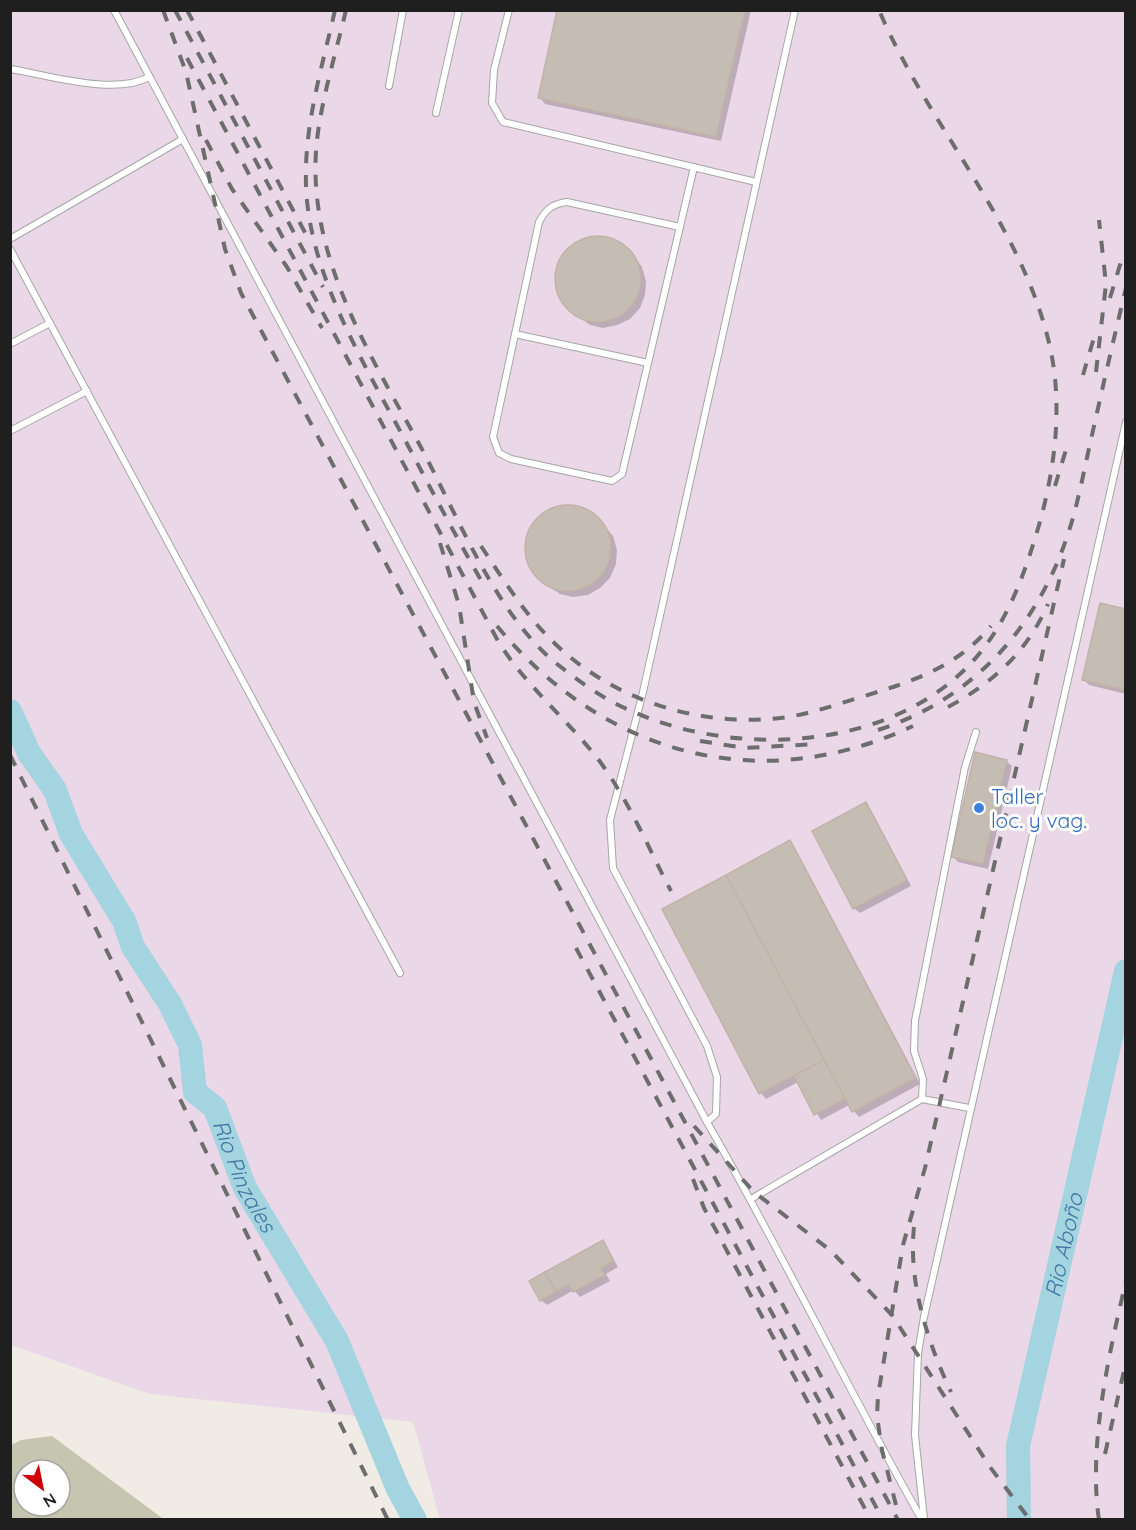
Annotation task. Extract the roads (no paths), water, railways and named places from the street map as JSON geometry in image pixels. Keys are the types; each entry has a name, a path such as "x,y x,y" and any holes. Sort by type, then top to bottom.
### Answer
{"lane":[{"path":"114,10 707,1122 751,1199 882,1450 923,1520"},
{"path":"389,86 403,10"},
{"path":"436,113 459,10"},
{"path":"509,10 494,70 492,103 503,122 756,182"},
{"path":"707,1122 716,1114 717,1077 711,1056 613,868 610,820 643,692 795,10"},
{"path":"10,69 110,85 136,84 149,77"},
{"path":"10,239 183,139"},
{"path":"680,227 567,201 555,203 545,210 538,222 493,437 499,453 511,459 612,481 622,474 680,227 694,167"},
{"path":"10,249 400,973"},
{"path":"10,344 50,323"},
{"path":"515,334 648,363"},
{"path":"10,432 87,391"},
{"path":"923,1520 915,1434 918,1353 935,1256 1125,422"},
{"path":"922,1099 922,1079 914,1051 915,1020 960,790 976,732"},
{"path":"751,1199 922,1099 969,1108"}],"waterway":[{"name":"Rio Pinzales","path":"10,711 29,753 55,790 71,834 124,921 133,947 170,1004 190,1045 195,1092 215,1108 245,1188 337,1341 398,1489 415,1520"},
{"name":"Rio Aboño","path":"1019,1520 1018,1446 1126,971"}],"railway":[{"path":"163,10 186,72 225,249 241,293 898,1520"},
{"path":"175,10 323,287"},
{"path":"187,10 310,242"},
{"path":"335,10 315,97 306,162 309,217 317,250 327,284 356,349 485,587"},
{"path":"346,10 326,91 317,140 316,181 320,220 343,297 360,334 478,559 495,589 534,643 557,664 610,701 669,725 711,735 756,739 800,738 845,732 887,719 926,700 960,674 988,642 1010,606 1033,546 1045,504 1053,459 1056,414 1054,369 1037,302 997,216 922,94 879,10"},
{"path":"187,58 498,641 533,687 586,744 609,774 671,891"},
{"path":"206,140 232,189 287,267 322,328"},
{"path":"1096,372 1106,284 1099,220"},
{"path":"1110,298 1123,255"},
{"path":"878,730 915,715 948,697 977,674 1004,648 1027,619 1046,587 1062,552 1074,514 1126,288"},
{"path":"1083,375 1095,334"},
{"path":"1055,486 1068,443"},
{"path":"440,543 459,605 474,702 487,738"},
{"path":"481,546 516,598 539,627 587,670 615,687 644,700 674,710 705,716 737,719 781,718 814,711 877,692 913,680 947,663 977,641 991,626"},
{"path":"896,1505 882,1450 877,1416 878,1396 903,1245 925,1168 1064,559"},
{"path":"948,707 980,688 1007,664 1030,637 1048,604"},
{"path":"497,626 539,670 585,706 635,733 687,751 742,760 798,759 855,748 913,726"},
{"path":"700,741 745,748 816,744"},
{"path":"10,755 388,1520"},
{"path":"576,948 883,1520"},
{"path":"694,1126 754,1192 830,1250 892,1315 990,1467 1030,1520"},
{"path":"693,1179 704,1208 871,1520"},
{"path":"914,1227 914,1270 917,1291 928,1333 951,1392"},
{"path":"1099,1520 1096,1491 1098,1431 1107,1369 1126,1281"},
{"path":"1105,1454 1126,1362"}],"place":[{"name":"Taller loc. y vag.","path":"979,808"}]}
